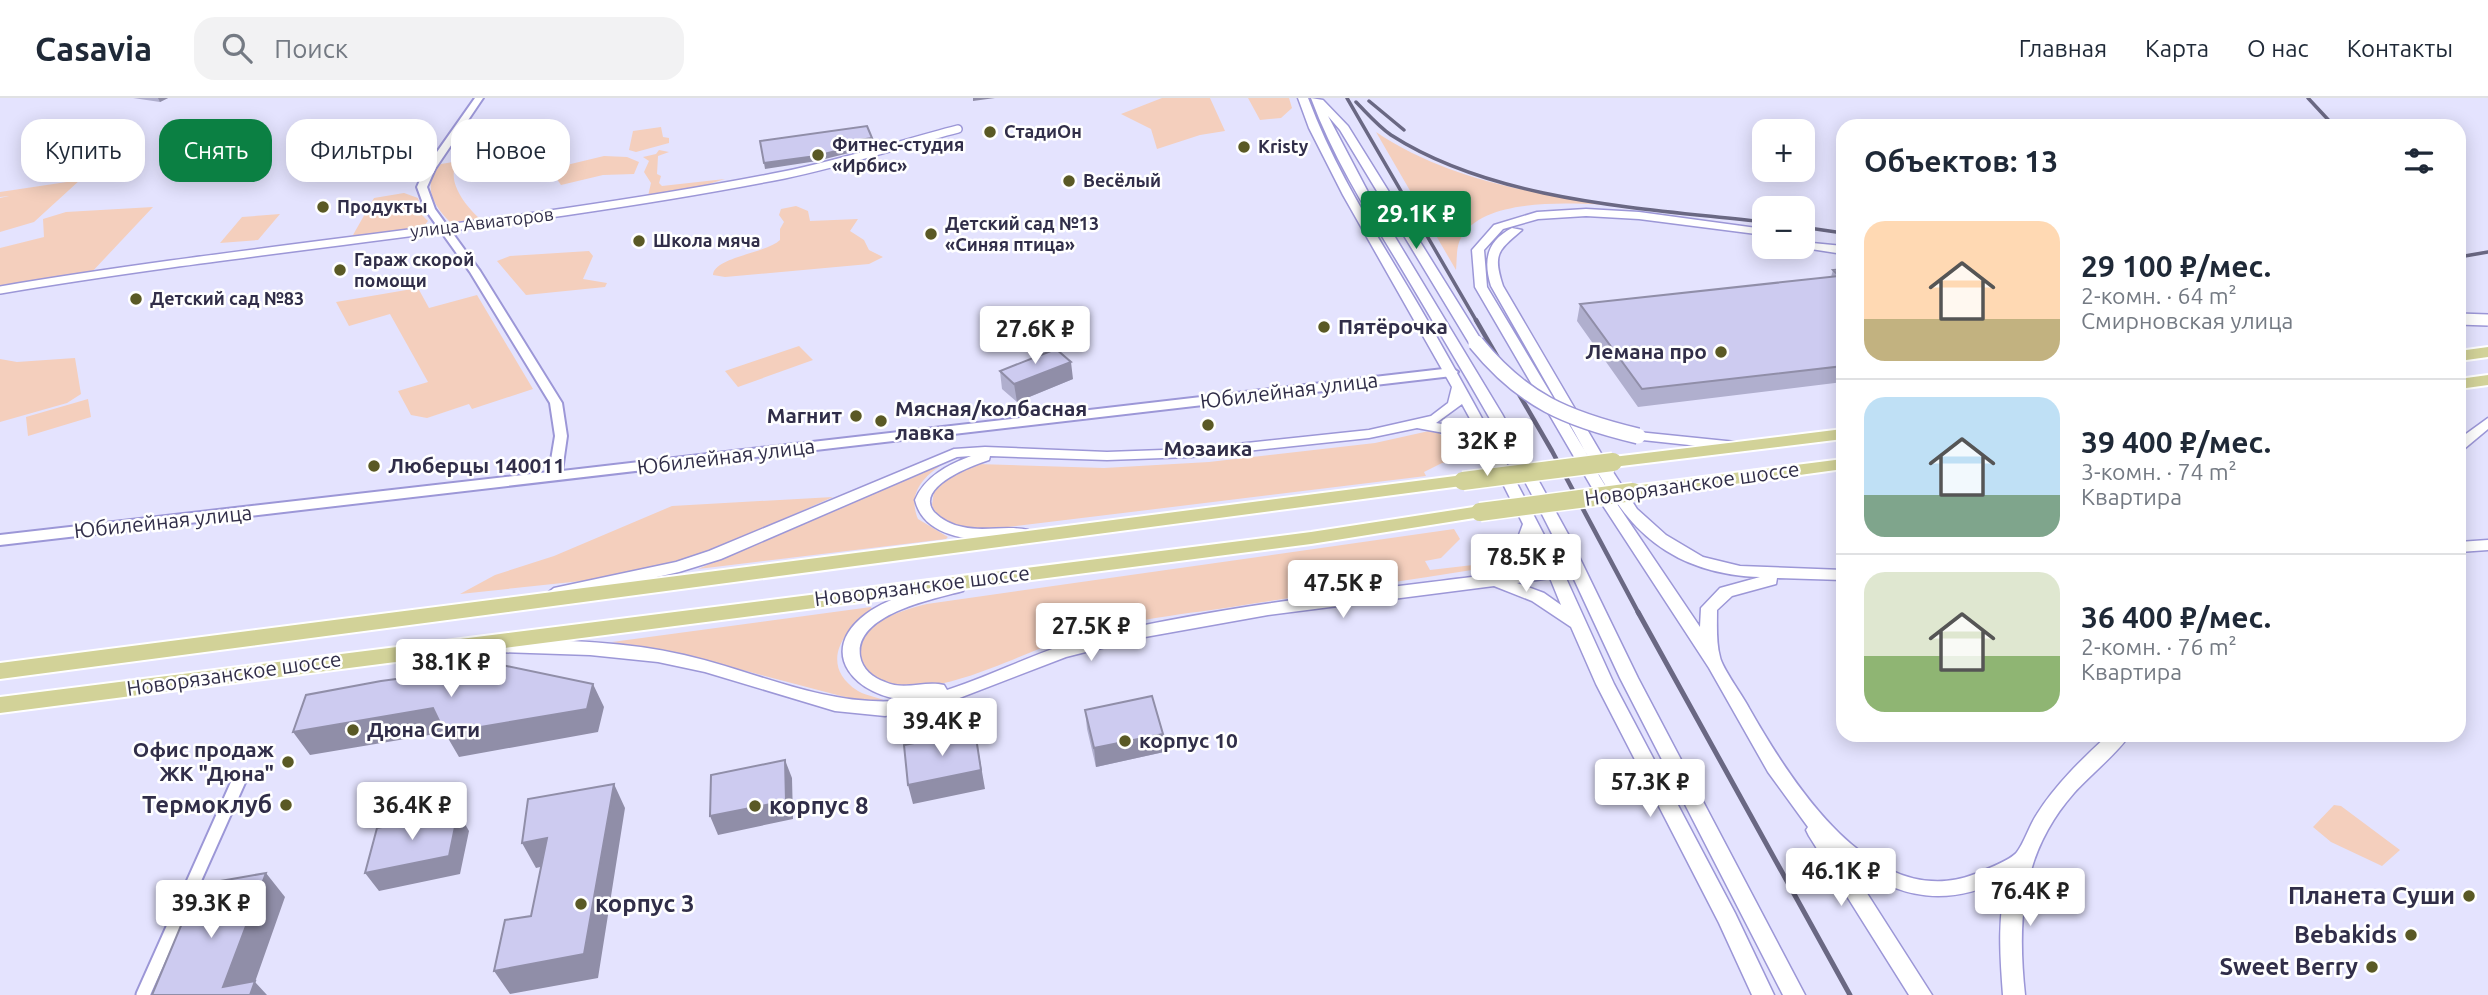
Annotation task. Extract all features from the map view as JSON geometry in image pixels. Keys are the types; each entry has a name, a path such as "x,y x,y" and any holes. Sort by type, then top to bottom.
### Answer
{"highway":[{"path":"2466,355 2488,352"},
{"path":"2466,383 2488,380"},
{"name":"Новорязанское шоссе","path":"0,671 1836,434"},
{"name":"Новорязанское шоссе","path":"0,705 419,649 1311,538 1480,512 1836,465"}],"main road":[{"path":"1303,98 1314,128 1349,195 1476,416 1555,572 1673,818 1728,919 1763,995"},
{"path":"1316,98 1344,128 1437,282 1490,361 1518,390 1574,419 1638,436 1742,446"},
{"path":"1316,98 1327,128 1363,194 1495,414 1578,569 1629,678 1794,995"},
{"path":"1752,230 1605,212 1550,211 1512,221 1496,229 1485,238 1474,258 1481,287 1623,527 1714,663 1796,799 1921,995"},
{"path":"1752,238 1579,217 1539,222 1510,232 1500,241 1490,260 1497,286 1595,455 1643,525 1676,550 1698,561 1740,571 1836,575"},
{"path":"1815,239 1836,242"},
{"path":"1815,246 1836,249"},
{"path":"2466,319 2488,320"},
{"path":"518,603 679,567 715,555 954,453 1107,456 1191,453 1352,436 1416,424 1447,412 1459,398 1459,387"},
{"path":"2466,440 2488,422"},
{"path":"1416,424 1459,431 1494,452"},
{"path":"1017,453 965,462 939,475 926,493 924,502 929,516 949,528 980,534 1084,532"},
{"path":"1492,579 1520,553 1531,524"},
{"path":"419,649 546,646 636,653 682,661 853,707 886,709 947,696 1084,646 1160,629 1492,579 1578,569"},
{"path":"1714,663 1707,620 1709,608 1716,599 1741,586 1789,575"},
{"path":"989,680 933,691 901,693 866,682 850,664 849,653 852,640 862,628 896,605 997,577"},
{"path":"1492,579 1538,597 1579,625"},
{"path":"2014,995 2009,923 2013,888 2023,859 2036,829 2058,796 2086,764 2112,742"},
{"path":"1796,799 1846,850 1881,872 1915,886 1961,889 1982,882 2023,859"},
{"path":"1728,919 1736,928 1750,930 1754,915"}],"street":[{"path":"479,98 424,179 425,198 443,228 475,271 556,403 561,436 555,477"},
{"name":"улица Авиаторов","path":"0,290 137,267 631,203 858,157 958,128"},
{"name":"Юбилейная улица","path":"0,541 1452,372"},
{"path":"2466,547 2488,545"},
{"path":"143,995 240,778"}],"shaded area":[{"path":"1162,98 1210,98 1225,131 1200,135 1157,149 1151,129 1121,114"},
{"path":"1248,98 1289,98 1292,108 1281,118 1260,120"},
{"path":"661,127 663,137 669,138 669,143 636,152 629,150 633,131"},
{"path":"1376,132 1434,163 1465,174 1527,190 1625,206 1536,205 1491,214 1473,224 1459,241 1456,270"},
{"path":"659,150 669,152 658,156 657,174 661,176 659,183 662,186 725,179 693,189 648,196 651,183 644,172 649,161 643,157 656,154"},
{"path":"604,156 627,157 639,162 634,174 603,175 561,185 559,182 570,182 570,164"},
{"path":"451,162 451,182 455,182 459,194 479,218 477,221 450,222 439,209 431,187 432,182 437,182 437,169 441,164"},
{"path":"78,182 34,222 0,232 0,198 9,196 0,197 0,192"},
{"path":"404,193 418,198 422,215 428,221 423,227 353,235 374,198"},
{"path":"796,206 808,211 810,221 858,219 850,231 864,240 869,250 883,257 869,264 725,277 713,275 722,264 780,240 780,229 784,222 779,215 781,209"},
{"path":"153,207 90,274 0,290 0,248 44,237 43,219 66,212"},
{"path":"280,214 258,240 220,243 242,217"},
{"path":"589,251 593,256 583,279 607,283 605,287 526,295 497,261 510,256"},
{"path":"418,288 429,308 477,295 533,389 472,409 469,404 427,418 411,415 398,391 428,382 390,314 349,326 336,302"},
{"path":"799,346 813,360 738,387 725,371"},
{"path":"75,358 81,394 67,403 0,422 0,359 17,362"},
{"path":"88,399 91,417 28,436 26,417"},
{"path":"1429,431 1438,432 1466,448 1476,460 1442,463 1424,472 1426,476 992,529 949,523 936,513 932,505 934,491 946,477 977,464 1104,468 1209,462 1375,443"},
{"path":"940,466 927,476 918,488 915,510 918,519 948,537 946,539 698,569"},
{"path":"833,497 712,551 674,563 591,580 460,594 495,575 554,556 672,506"},
{"path":"1454,529 1460,539 1441,558 1425,561 1430,570 1473,565 1478,569 1127,623 1066,639 950,682 904,687 884,682 865,669 858,649 861,639 879,622 891,615 927,604"},
{"path":"871,607 872,610 852,627 844,638 837,659 839,670 846,681 858,691 889,703 860,701 685,655 612,642"},
{"path":"2334,805 2341,806 2400,850 2382,866 2331,842 2313,827"}],"building":[{"path":"867,126 872,138 847,142 848,148 816,156 764,163 760,141"},
{"name":"Лемана про","path":"1836,276 1836,367 1642,389 1580,304"},
{"path":"1056,349 1071,362 1014,384 1000,371"},
{"path":"502,665 593,684 587,709 445,733 433,708 293,732 306,695 381,681"},
{"path":"1152,696 1163,734 1094,748 1085,710"},
{"path":"975,731 981,770 908,785 904,745"},
{"path":"785,760 786,801 710,816 711,775"},
{"path":"614,784 584,954 494,971 505,920 531,916 547,838 522,843 528,799"},
{"path":"458,812 449,856 365,873 377,828"},
{"path":"266,873 223,987 255,981 250,995 152,995 198,885"}],"railway":[{"path":"1347,98 1477,322"},
{"path":"2308,98 2328,119"},
{"path":"1369,101 1404,130"},
{"path":"1356,102 1391,135 1432,157 1476,175 1572,198 1752,221"},
{"path":"1815,229 1836,232"},
{"path":"2466,256 2488,252"},
{"path":"2466,319 2483,322"},
{"path":"1476,320 1552,451 1639,614"},
{"path":"2473,320 2483,322"},
{"path":"2483,322 2488,323"},
{"path":"1638,612 1850,995"}],"place":[{"name":"СтадиОн","path":"990,132"},
{"name":"Kristy","path":"1244,147"},
{"name":"Фитнес-студия «Ирбис»","path":"818,155"},
{"name":"Весёлый","path":"1069,181"},
{"name":"Продукты","path":"323,207"},
{"name":"Детский сад №13 «Синяя птица»","path":"931,234"},
{"name":"Школа мяча","path":"639,241"},
{"name":"Гараж скорой помощи","path":"340,270"},
{"name":"Детский сад №83","path":"136,299"},
{"name":"Пятёрочка","path":"1324,327"},
{"name":"Лемана про","path":"1721,352"},
{"name":"Магнит","path":"856,416"},
{"name":"Мясная/колбасная лавка","path":"881,421"},
{"name":"Мозаика","path":"1208,425"},
{"name":"Люберцы 140011","path":"374,466"},
{"name":"Дюна Сити","path":"353,730"},
{"name":"корпус 10","path":"1125,741"},
{"name":"Офис продаж ЖК \"Дюна\"","path":"288,762"},
{"name":"Термоклуб","path":"286,805"},
{"name":"корпус 8","path":"755,806"},
{"name":"Планета Суши","path":"2469,896"},
{"name":"корпус 3","path":"581,904"},
{"name":"Bebakids","path":"2411,935"},
{"name":"Sweet Berry","path":"2372,967"}]}
